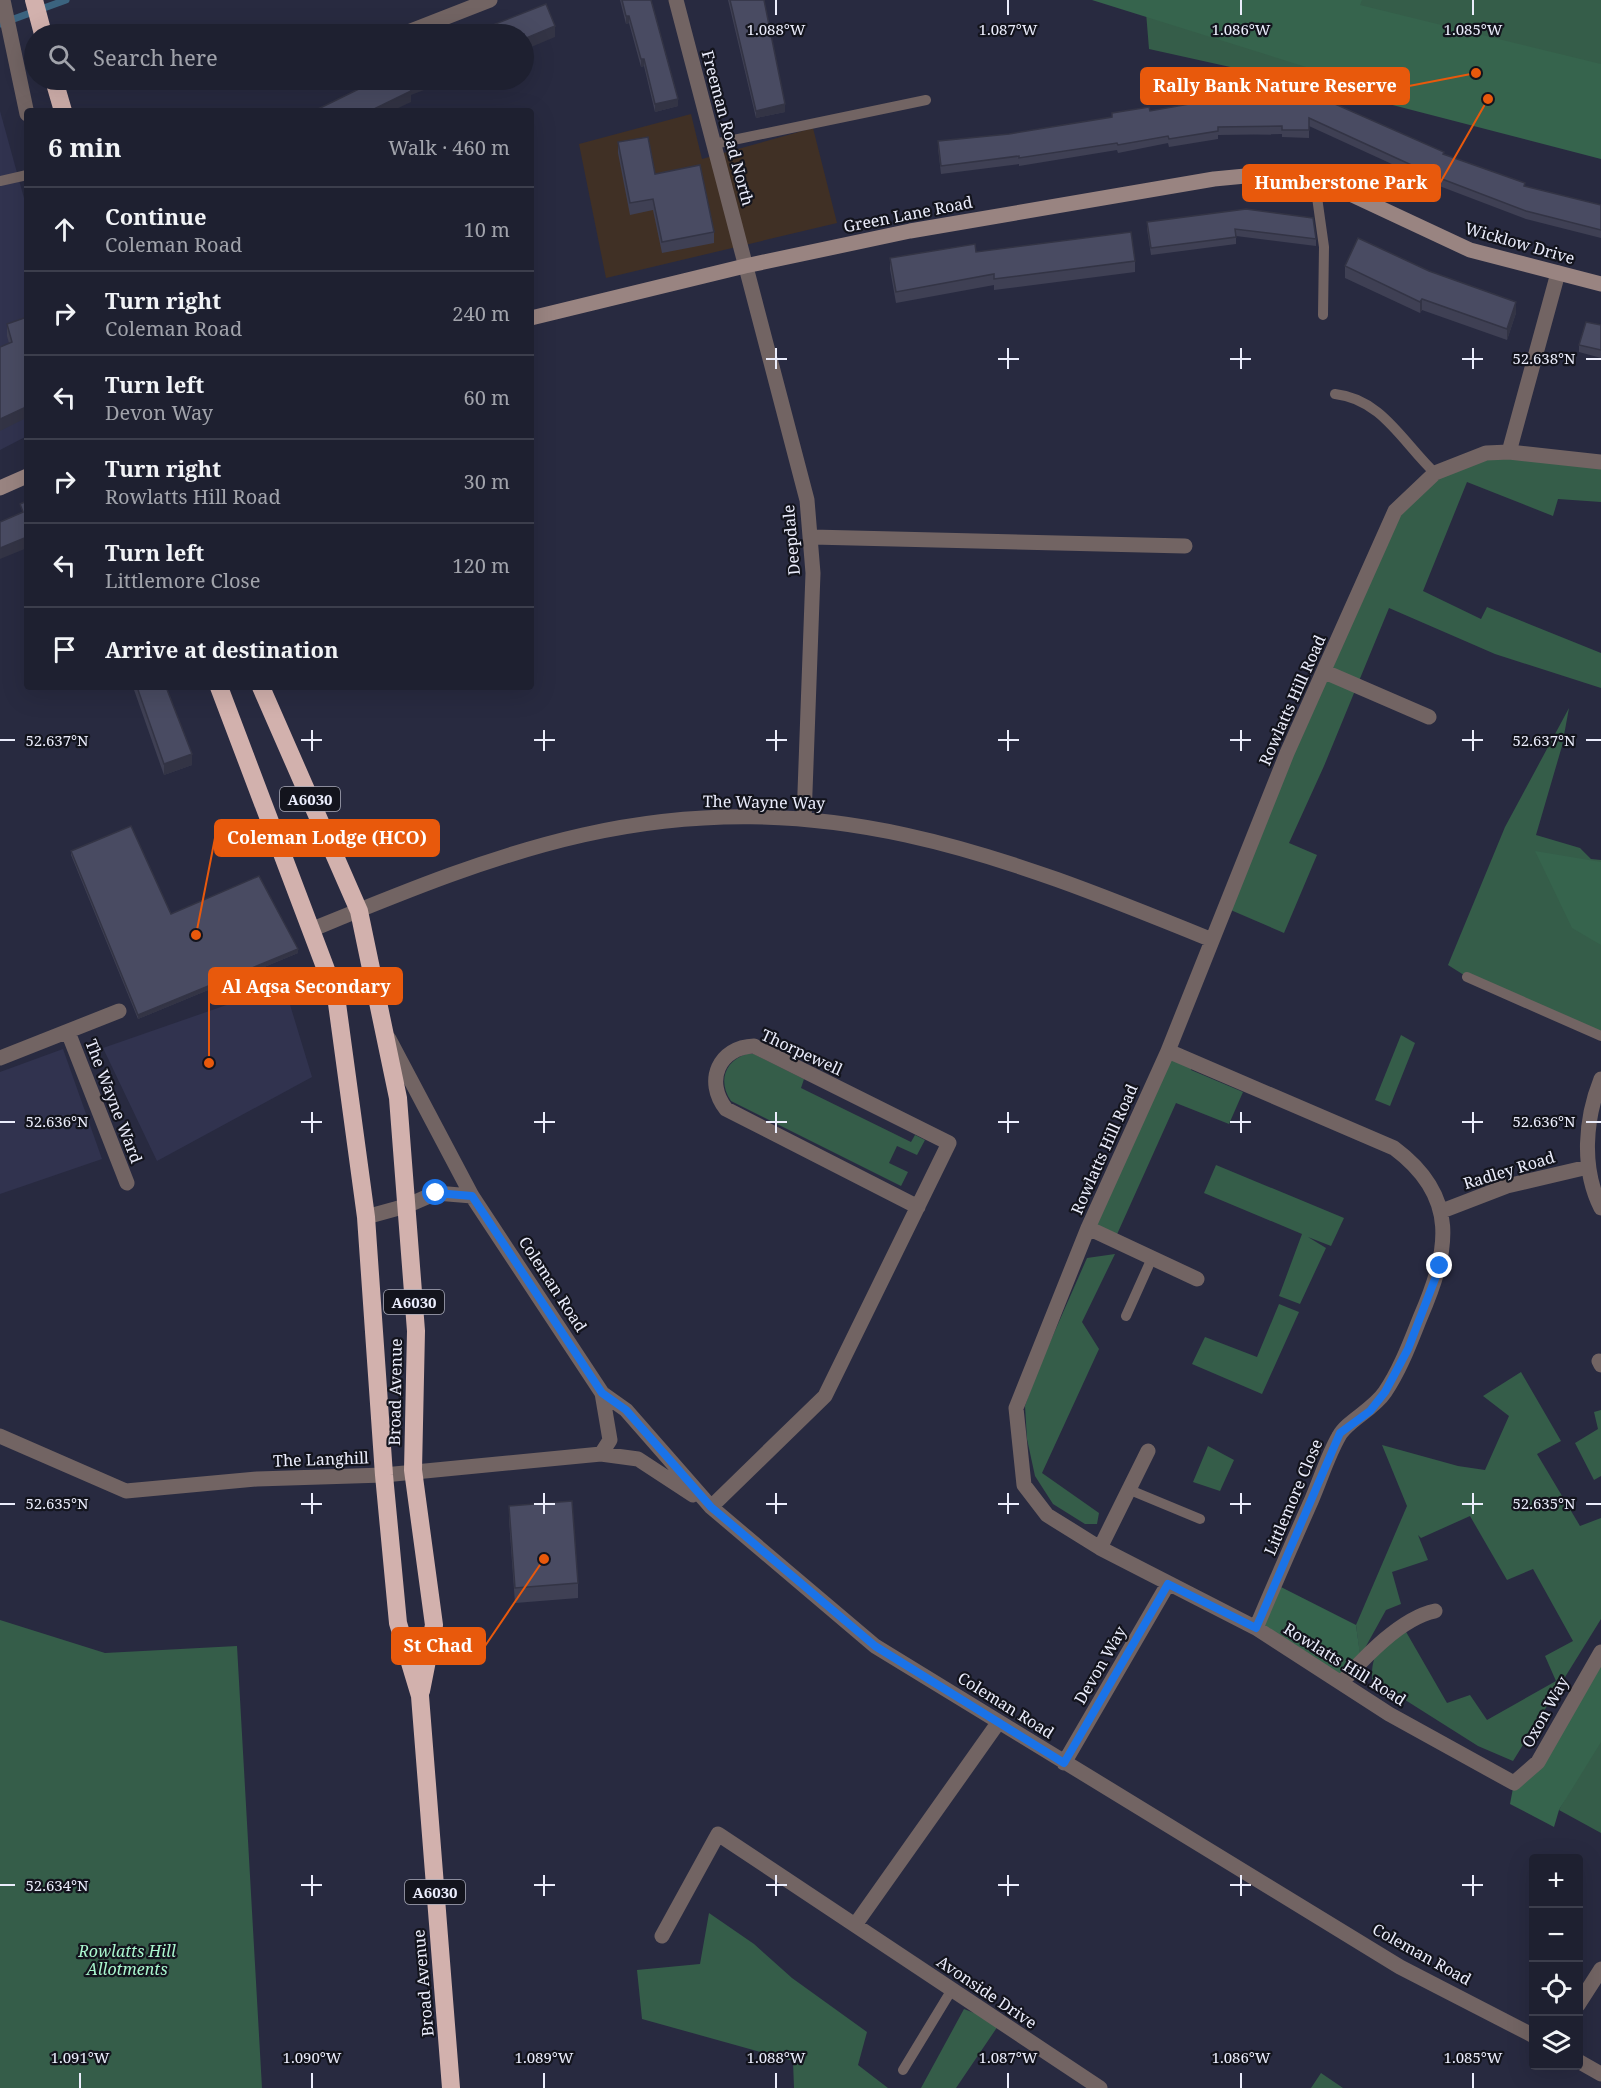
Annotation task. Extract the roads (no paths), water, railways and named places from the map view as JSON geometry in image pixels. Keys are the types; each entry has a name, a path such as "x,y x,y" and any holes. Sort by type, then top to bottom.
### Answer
{"highway":[{"path":"34,0 40,24"},
{"path":"57,90 62,108"},
{"name":"A6030","path":"220,690 313,929"},
{"name":"A6030","path":"262,690 358,911"},
{"name":"Broad Avenue","path":"358,911 398,1098 416,1331 413,1470 434,1625 420,1696"},
{"name":"Broad Avenue","path":"313,929 336,996 366,1217 384,1475 398,1623 420,1696 451,2088"}],"street":[{"path":"3,0 26,108"},
{"path":"429,24 490,0"},
{"name":"Freeman Road North","path":"676,0 745,266"},
{"name":"Green Lane Road","path":"534,317 745,266 910,231 1214,179 1256,175 1297,178"},
{"name":"Wicklow Drive","path":"1297,178 1348,193 1470,250 1601,284"},
{"name":"Deepdale","path":"745,266 799,463 812,537 812,609 804,819"},
{"path":"1509,452 1558,273"},
{"name":"Rowlatts Hill Road","path":"1514,1783 1389,1714 1256,1628 1100,1548 1047,1515 1024,1485 1016,1408 1088,1228 1168,1051 1287,753 1395,512 1435,472 1486,453 1509,452 1601,462"},
{"path":"0,488 24,477"},
{"path":"812,537 1185,546"},
{"path":"1325,672 1429,717"},
{"name":"The Wayne Way","path":"313,929 481,863 583,835 666,821 712,818 804,819 892,830 978,852 1045,874 1212,940"},
{"path":"0,1058 119,1011"},
{"name":"Coleman Road","path":"384,1029 472,1196 602,1393 626,1410 711,1507 875,1646 1400,1967 1529,2034"},
{"name":"The Wayne Ward","path":"68,1032 127,1183"},
{"name":"Thorpewell","path":"711,1507 825,1396 918,1207 948,1143 754,1046 736,1049 721,1061 714,1081 715,1091 726,1109 918,1207"},
{"name":"Littlemore Close","path":"1168,1051 1387,1144 1407,1158 1428,1182 1442,1211 1440,1266 1408,1349 1385,1392 1370,1411 1340,1433 1256,1628"},
{"path":"1601,1079 1588,1128 1588,1167 1601,1208"},
{"name":"Radley Road","path":"1442,1211 1507,1186 1588,1167"},
{"path":"366,1217 406,1206 436,1193 472,1196"},
{"path":"1088,1228 1197,1279"},
{"name":"Coleman Road","path":"601,1454 610,1440 602,1393"},
{"name":"The Langhill","path":"0,1436 126,1491 257,1479 384,1475 413,1470 601,1454 638,1459 711,1507"},
{"path":"1100,1548 1148,1451"},
{"name":"Devon Way","path":"1064,1763 1168,1584"},
{"path":"1342,1682 1365,1656 1397,1631 1419,1615 1435,1611"},
{"name":"Oxon Way","path":"1514,1783 1538,1762 1601,1652"},
{"path":"855,1925 998,1723"},
{"name":"Avonside Drive","path":"662,1936 718,1834 1100,2088"},
{"path":"1583,1997 1601,1969"},
{"path":"1583,2064 1601,2074"}],"lane":[{"path":"714,144 926,100"},
{"path":"0,181 24,176"},
{"path":"1315,183 1324,247 1323,315"},
{"path":"1335,394 1348,396 1373,407 1435,472"},
{"path":"1467,977 1601,1036"},
{"path":"1126,1316 1152,1258"},
{"path":"1130,1490 1200,1519"},
{"path":"903,2070 951,1991"}],"waterway":[{"path":"0,24 66,0"}],"place":[{"name":"Rally Bank Nature Reserve","path":"1476,73"},
{"name":"Humberstone Park","path":"1488,99"},
{"name":"Coleman Lodge (HCO)","path":"196,935"},
{"name":"Al Aqsa Secondary","path":"209,1063"},
{"name":"St Chad","path":"544,1559"}],"park label":[{"name":"Rowlatts Hill Allotments","path":"127,1960"}]}
